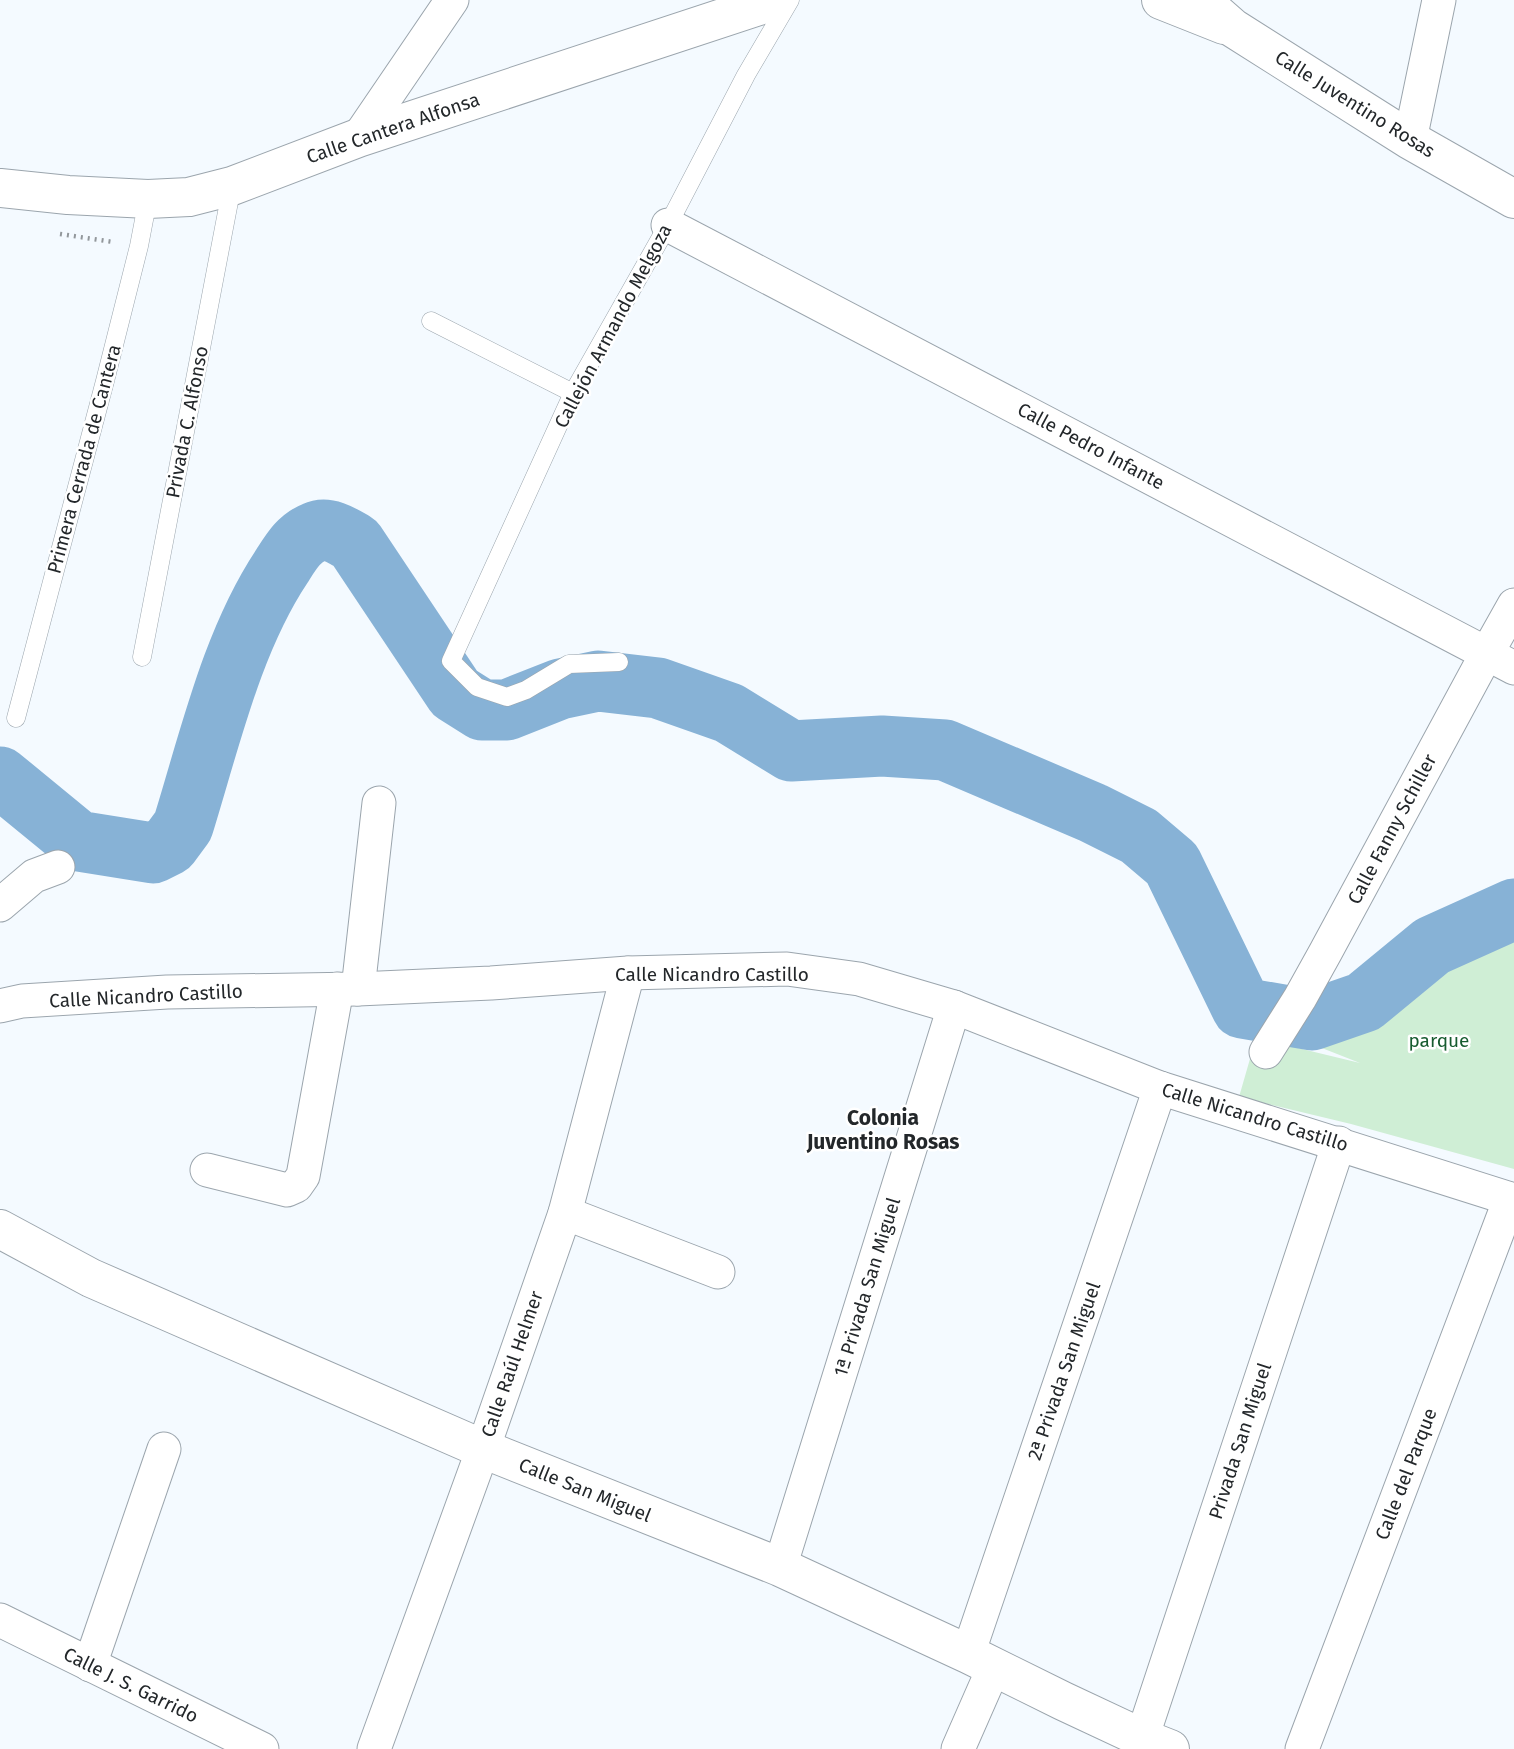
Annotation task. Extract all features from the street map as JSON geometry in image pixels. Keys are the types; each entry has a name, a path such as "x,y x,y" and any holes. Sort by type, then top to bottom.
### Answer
{"street":[{"path":"358,138 452,0"},
{"name":"Calle Cantera Alfonsa","path":"0,188 148,199 189,197 232,187 358,138 777,0"},
{"path":"1161,0 1233,28"},
{"name":"Calle Juventino Rosas","path":"1201,0 1233,28 1410,140 1514,199"},
{"path":"1410,140 1439,0"},
{"name":"Calle Pedro Infante","path":"668,225 1500,660"},
{"name":"Calle Fanny Schiller","path":"1266,1052 1500,660 1514,605"},
{"path":"207,1170 287,1190 296,1186 303,1177 348,989 379,803"},
{"path":"0,905 34,876 58,867"},
{"name":"Calle Nicandro Castillo","path":"0,1006 22,1001 167,992 348,989 491,983 628,973 787,970 859,979 954,1007 1160,1088 1512,1199"},
{"name":"Calle Raúl Helmer","path":"374,1749 565,1213 628,973"},
{"name":"1ª Privada San Miguel","path":"780,1567 954,1007"},
{"name":"2ª Privada San Miguel","path":"958,1749 981,1661 1160,1088"},
{"name":"Privada San Miguel","path":"1156,1744 1339,1143"},
{"name":"Calle del Parque","path":"1302,1749 1512,1199"},
{"path":"565,1213 718,1272"},
{"name":"Calle San Miguel","path":"0,1229 91,1278 482,1449 780,1567 1156,1744"},
{"path":"90,1665 164,1449"},
{"name":"Calle J. S. Garrido","path":"0,1620 262,1749"}],"lane":[{"name":"Callejón Armando Melgoza","path":"619,662 569,664 526,690 507,697 477,687 451,661 573,393 668,225 746,75 790,0"},
{"name":"Privada C. Alfonso","path":"142,657 232,187"},
{"name":"Primera Cerrada de Cantera","path":"16,718 139,246 148,199"},
{"path":"431,321 573,393"}],"path":[{"path":"50,232 139,246"}],"green space":[{"name":"parque","path":"1514,909 1514,1169 1351,1124 1239,1097 1256,1038 1360,1063 1304,1041 1312,1020 1364,1002 1432,946"}],"waterway":[{"path":"0,777 78,841 153,853 169,845 183,826 224,692 264,595 296,546 309,535 325,530 355,543 455,693 482,710 507,710 560,689 598,681 658,688 729,713 791,751 882,746 945,750 1093,813 1139,836 1172,864 1242,1008 1312,1020 1364,1002 1432,946 1514,909"}],"district":[{"name":"Colonia Juventino Rosas","path":"883,1130"}]}
